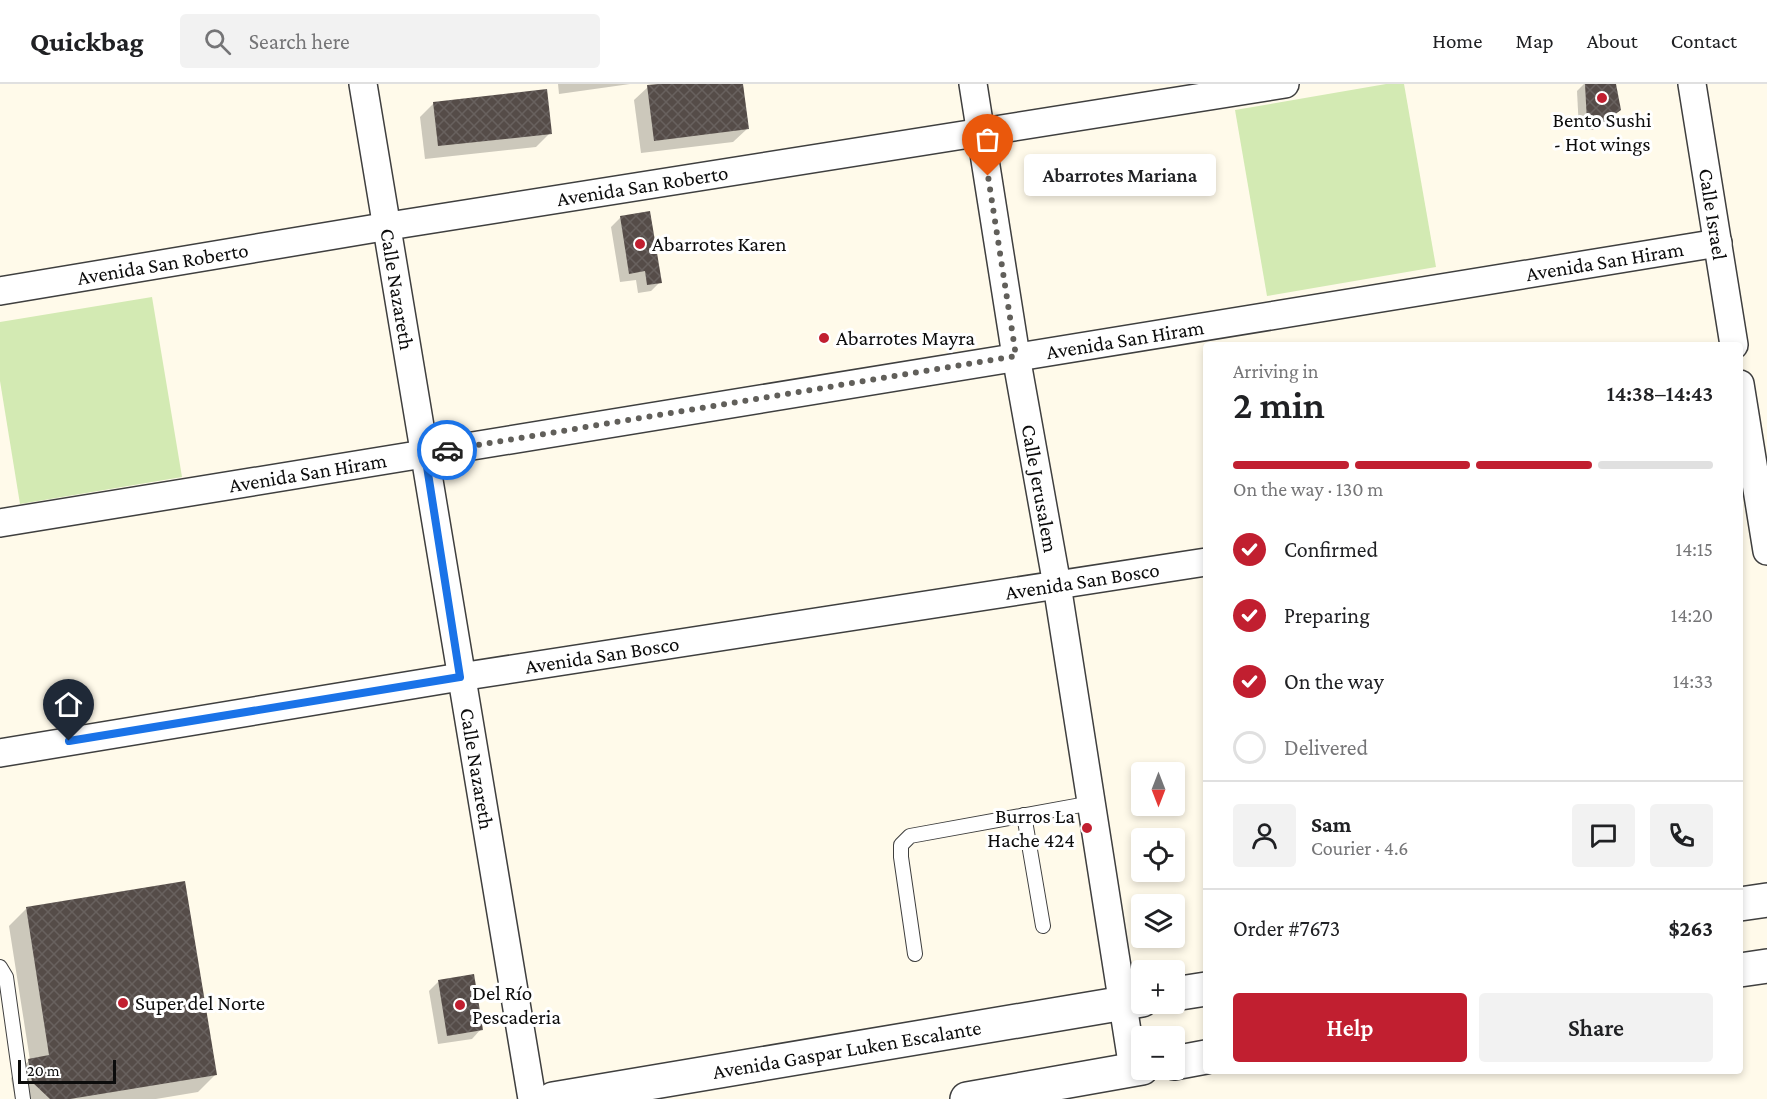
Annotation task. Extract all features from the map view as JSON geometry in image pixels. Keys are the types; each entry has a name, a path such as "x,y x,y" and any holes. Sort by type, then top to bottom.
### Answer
{"street":[{"name":"Calle Nazareth","path":"363,84 389,226 460,677 532,1099"},
{"name":"Calle Jerusalem","path":"973,84 1016,356 1057,585 1092,803 1131,991"},
{"name":"Avenida San Roberto","path":"0,291 389,226 1285,84"},
{"name":"Calle Israel","path":"1692,84 1734,342"},
{"name":"Avenida San Hiram","path":"0,524 1718,243"},
{"path":"1743,424 1747,477 1767,551"},
{"name":"Avenida San Bosco","path":"0,753 460,677 1203,562"},
{"path":"1743,904 1767,900"},
{"path":"1743,970 1767,966"},
{"path":"1185,992 1203,989"},
{"name":"Avenida Gaspar Luken Escalante","path":"553,1099 1131,1001"},
{"path":"1185,1061 1203,1058"},
{"path":"967,1099 1131,1070"}],"lane":[{"path":"915,954 901,845 910,836 1092,803"},
{"path":"1024,815 1043,926"},
{"path":"0,967 6,977 23,1099"}],"green space":[{"path":"1386,84 1404,84 1436,267 1267,296 1235,110"},
{"path":"152,297 182,477 20,504 0,381 0,322"}],"building":[{"path":"743,84 749,129 654,141 647,85"},
{"name":"Bento Sushi - Hot wings","path":"1585,84 1616,84 1621,110 1604,122 1587,122"},
{"path":"547,89 552,134 438,146 433,102"},
{"name":"Abarrotes Karen","path":"650,211 662,283 647,285 645,271 629,274 620,216"},
{"name":"Super del Norte","path":"185,881 217,1075 70,1099 50,1099 32,1082 28,1059 49,1055 26,907"},
{"name":"Del Río Pescaderia","path":"474,974 483,1030 447,1036 438,980"}],"way so far":[{"path":"447,450 1016,356 988,176"}],"place":[{"name":"Bento Sushi - Hot wings","path":"1602,98"},
{"name":"Abarrotes Mariana","path":"988,176"},
{"name":"Abarrotes Karen","path":"640,244"},
{"name":"Abarrotes Mayra","path":"824,338"},
{"name":"Burros La Hache 424","path":"1087,828"},
{"name":"Super del Norte","path":"123,1003"},
{"name":"Del Río Pescaderia","path":"460,1005"}],"route":[{"path":"69,741 460,677 425,454 447,450"}]}
